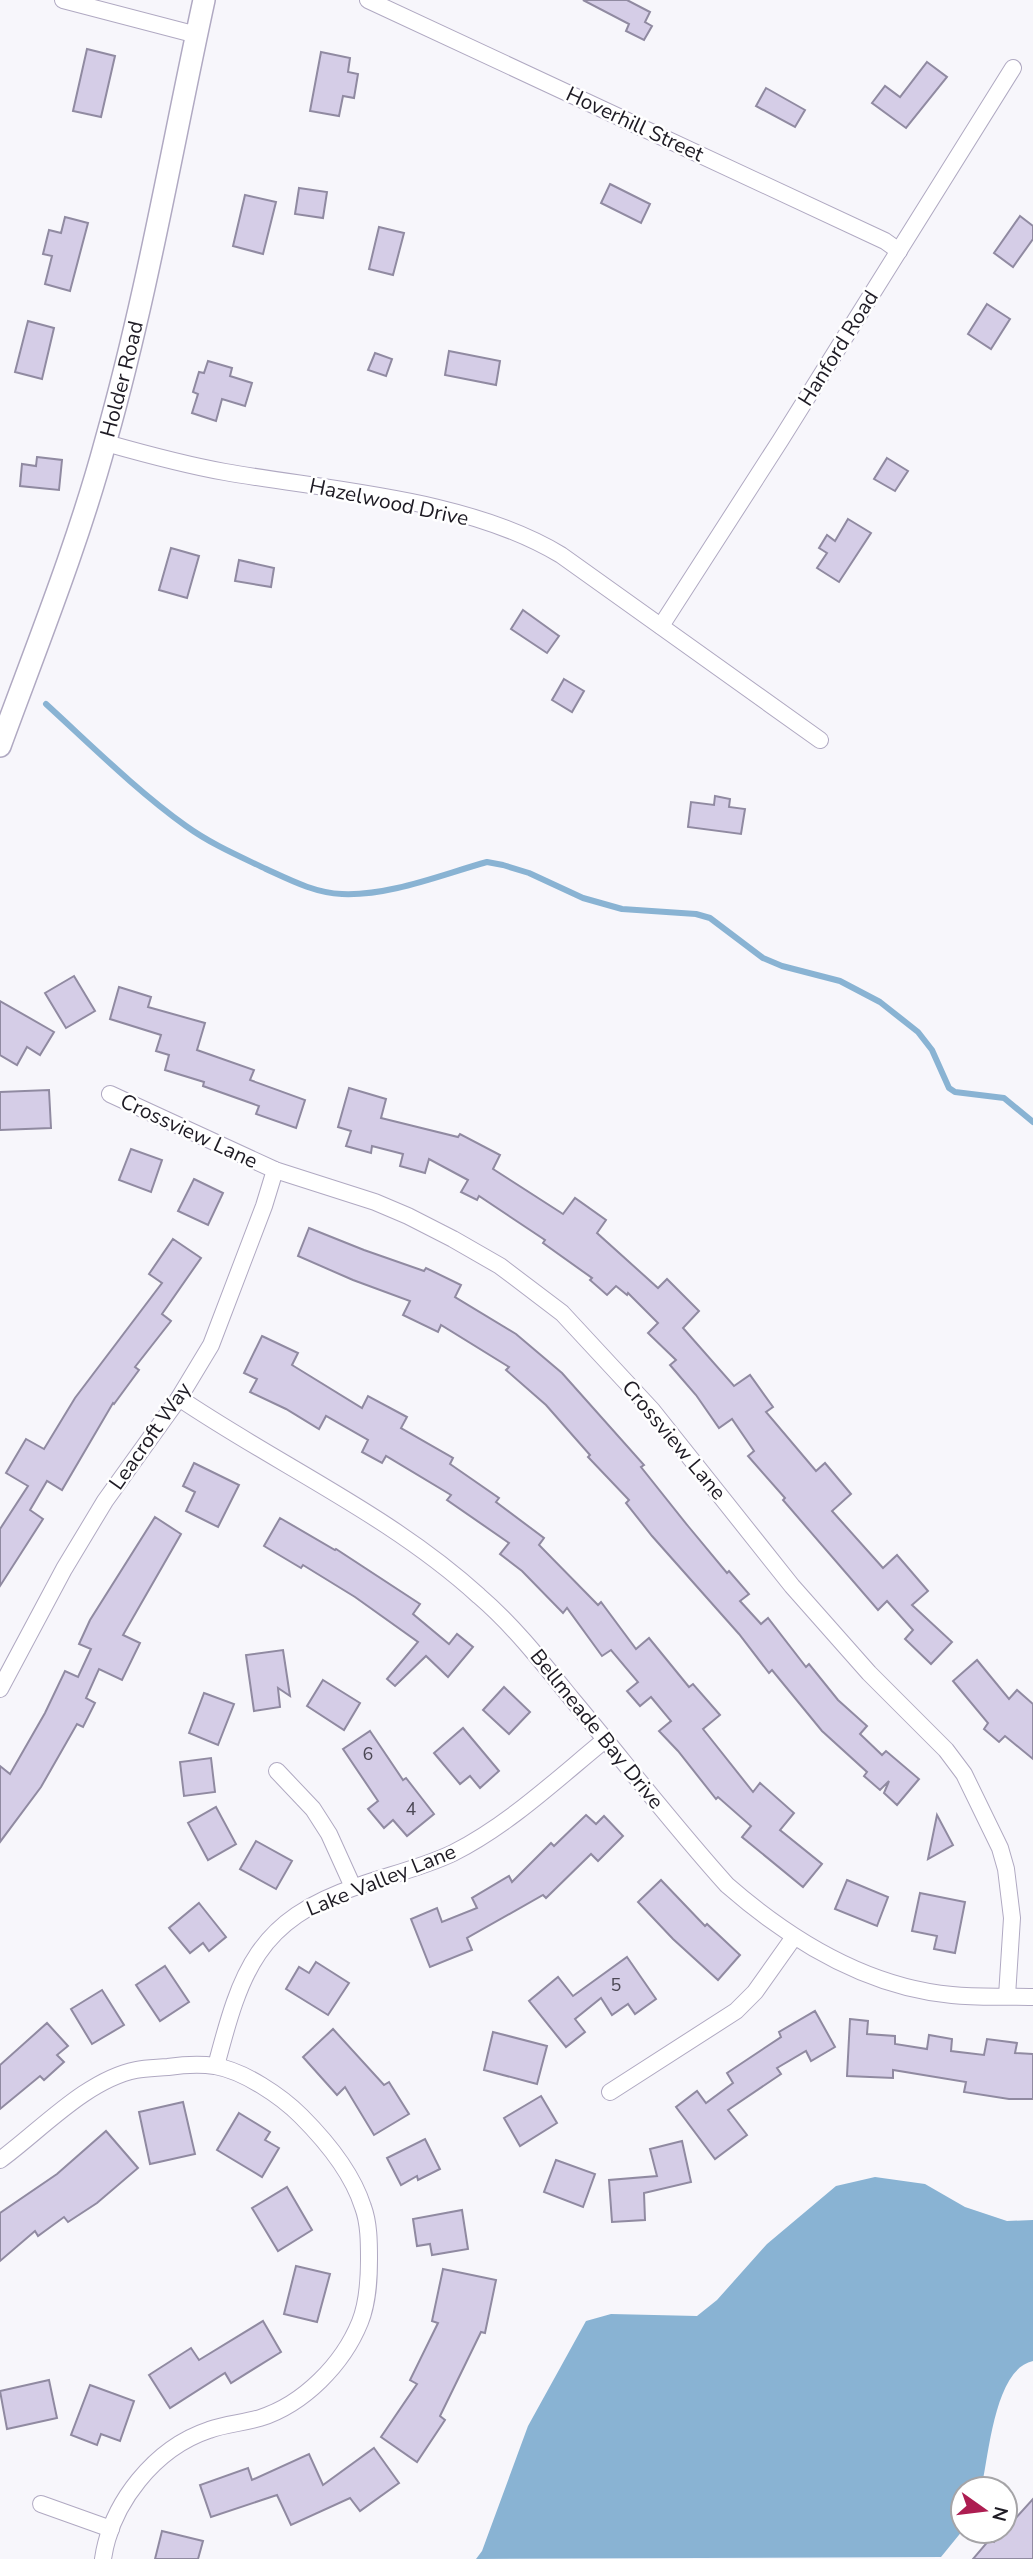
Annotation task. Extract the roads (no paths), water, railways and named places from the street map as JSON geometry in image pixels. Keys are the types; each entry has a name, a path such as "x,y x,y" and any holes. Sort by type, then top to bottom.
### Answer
{"street":[{"path":"63,0 197,36"},
{"name":"Holder Road","path":"0,746 81,521 106,443 150,269 204,0"},
{"name":"Hoverhill Street","path":"368,0 687,147 885,241 899,251"},
{"name":"Hanford Road","path":"661,626 1013,68"},
{"name":"Hazelwood Drive","path":"106,443 222,472 424,505 526,536 561,555 820,740"},
{"name":"Crossview Lane","path":"110,1094 275,1170 375,1202 453,1238 500,1266 562,1312 652,1410 792,1586 869,1673 946,1750 964,1774 1000,1848 1006,1869 1012,1918 1007,1996"},
{"name":"Leacroft Way","path":"0,1689 64,1569 105,1501 179,1398 211,1345 275,1170"},
{"name":"Bellmeade Bay Drive","path":"179,1398 391,1528 439,1561 480,1596 521,1637 727,1885 794,1937 828,1956 889,1982 951,1995 1033,1997"},
{"name":"Lake Valley Lane","path":"216,2066 237,1994 256,1954 276,1932 297,1915 353,1887 450,1854 482,1837 606,1739"},
{"path":"277,1771 313,1809 353,1887"},
{"path":"610,2092 736,2011 755,1992 794,1937"},
{"path":"0,2160 68,2106 110,2080 134,2070 171,2066 216,2066 261,2084 290,2106 321,2136 347,2173 364,2207 369,2244 369,2287 360,2321 343,2355 316,2385 286,2406 259,2418 206,2431 177,2445 158,2460 134,2486 111,2529 103,2559"},
{"path":"41,2504 111,2529"}],"water":[{"path":"875,2177 925,2184 965,2207 1007,2221 1033,2220 1033,2361 1020,2367 1002,2397 995,2416 984,2475 949,2475 951,2545 941,2557 476,2559 482,2551 528,2426 586,2321 611,2314 697,2316 717,2300 767,2244 836,2186"}],"waterway":[{"path":"46,704 132,783 186,826 225,849 293,881 332,893 360,894 415,884 487,862 529,873 583,898 622,909 696,914 710,918 763,958 782,966 840,981 880,1002 918,1032 932,1050 949,1088 955,1092 1004,1098 1033,1122"}]}
